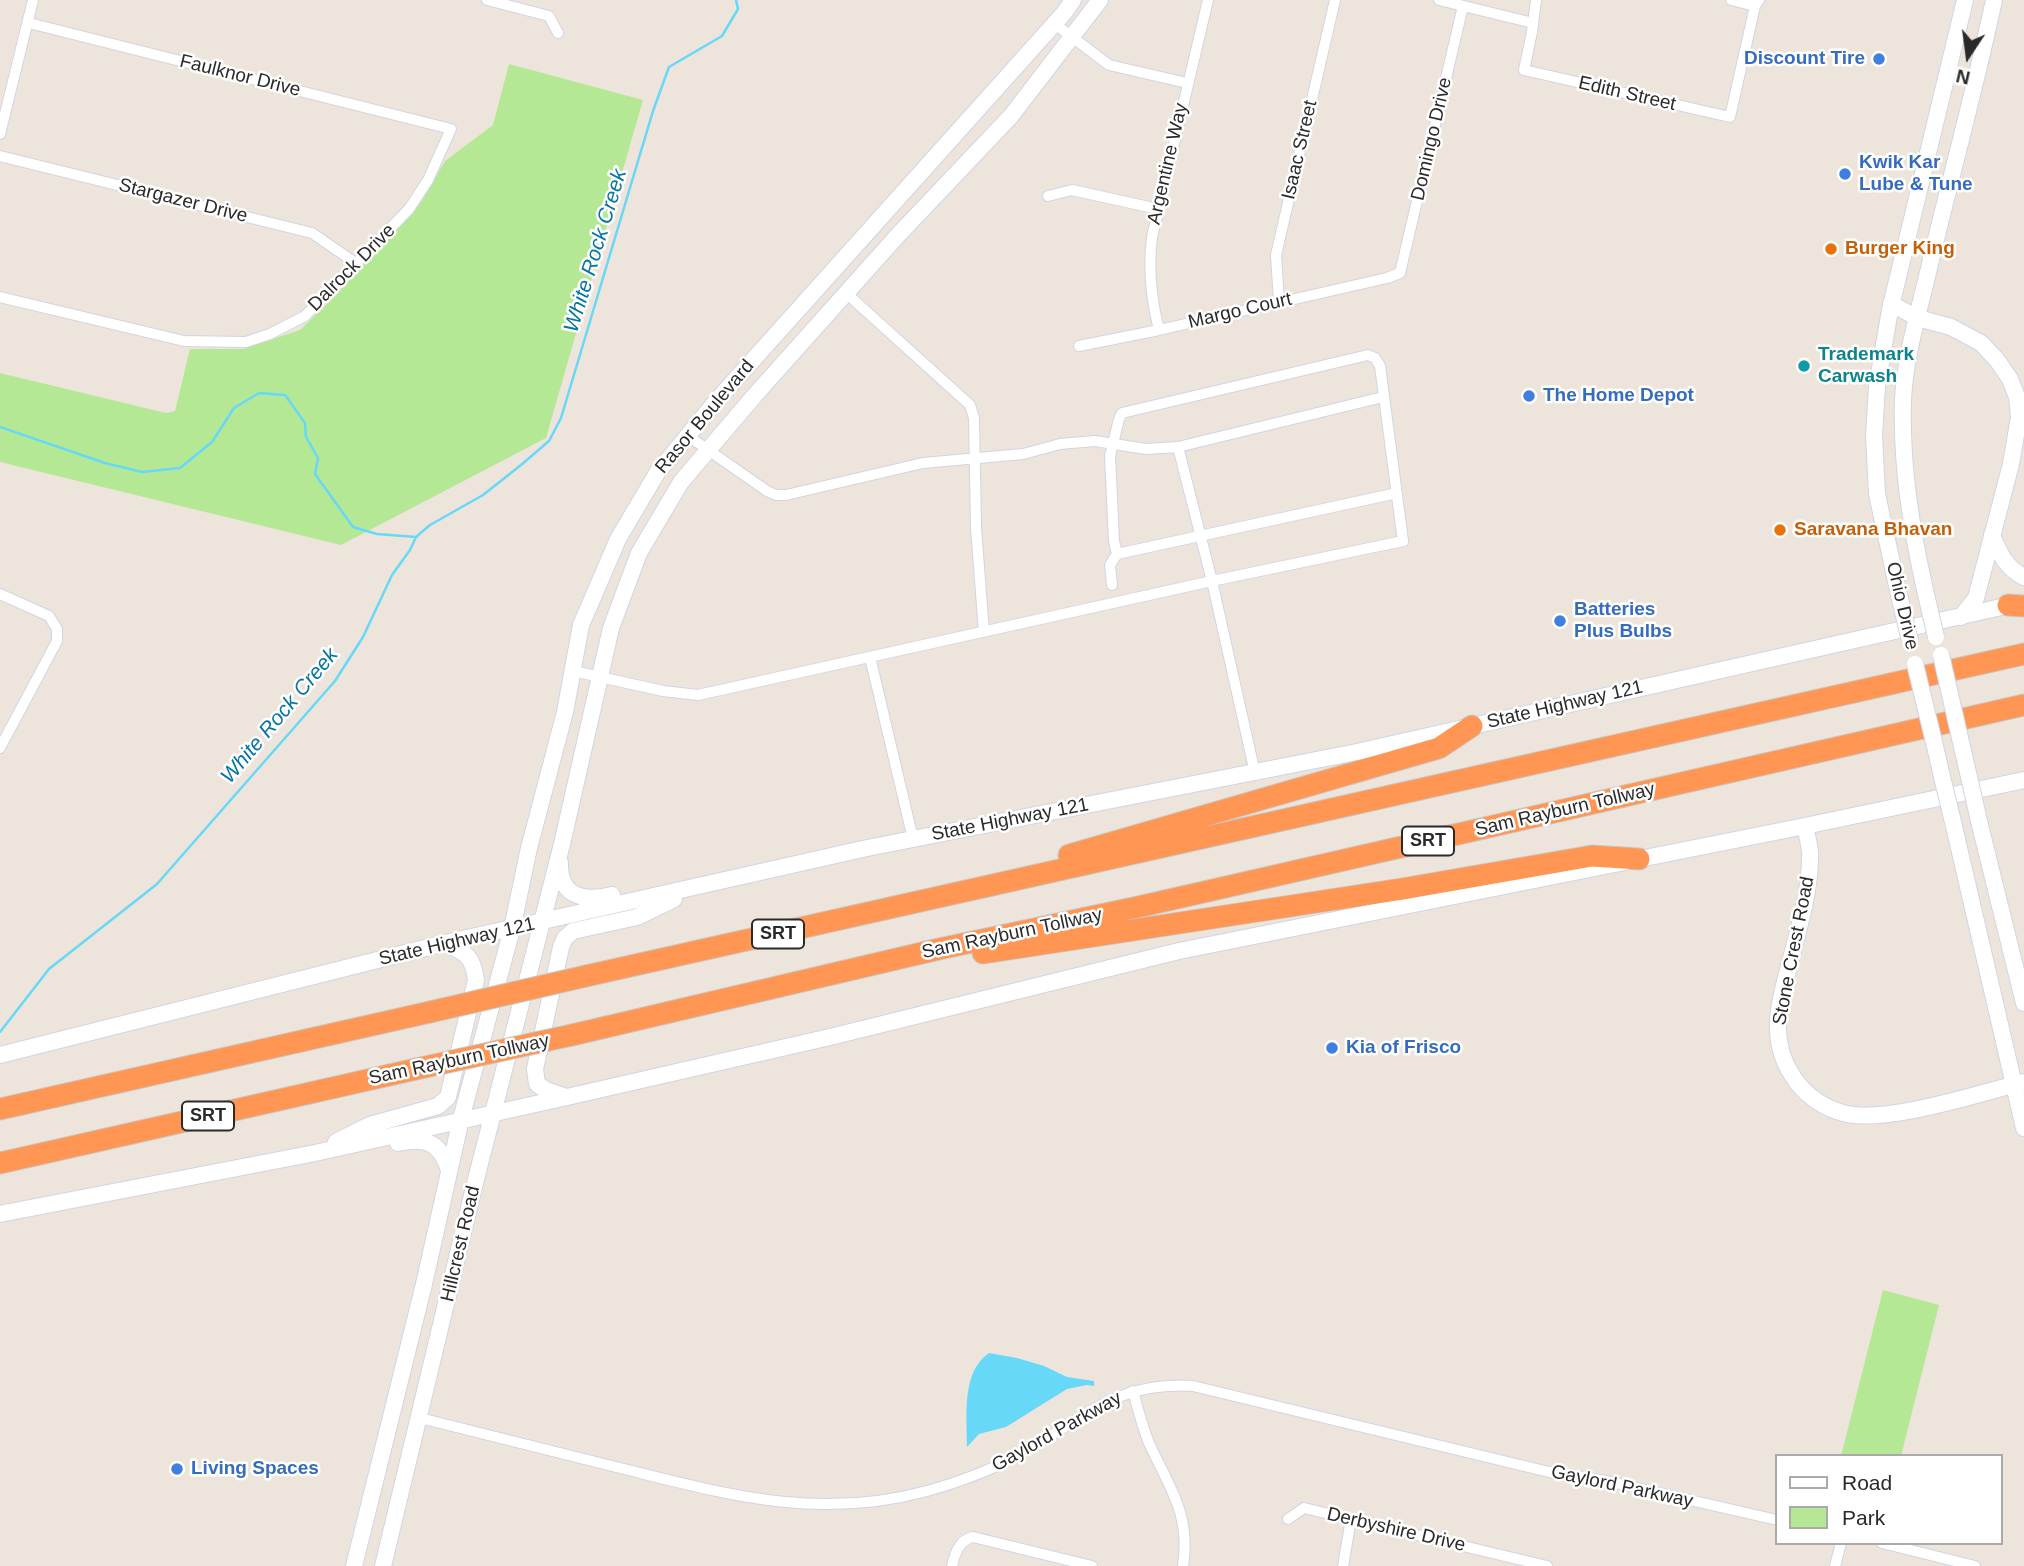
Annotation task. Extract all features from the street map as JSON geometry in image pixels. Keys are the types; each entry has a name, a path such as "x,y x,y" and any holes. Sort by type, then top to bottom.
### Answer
{"highway":[{"name":"SRT","path":"7,1107 2024,654"},
{"name":"Sam Rayburn Tollway","path":"0,1163 2024,705"},
{"path":"970,891 1051,860 1439,748 1472,726"},
{"path":"939,949 982,953 1402,889 1592,856 1639,859"}],"main road":[{"name":"Rasor Boulevard","path":"512,929 529,848 565,712 582,625 618,539 657,473 1055,24 1073,0"},
{"name":"Rasor Boulevard","path":"541,923 561,849 611,628 639,553 681,482 846,293 1011,116 1100,0"},
{"name":"Ohio Drive","path":"1965,0 1890,311 1874,413 1874,459 1881,515 1954,828 2019,1083 2024,1128"},
{"name":"Ohio Drive","path":"1994,0 1918,318 1903,399 1903,456 1909,509 1925,590 2024,1003"},
{"path":"1890,311 1951,327 1981,343 1997,359 2010,379 2017,397 2017,437 1976,598 1961,617"},
{"path":"1992,535 2009,568 2024,577"},
{"name":"State Highway 121","path":"0,1055 444,943 913,839 1255,773 2019,604"},
{"path":"0,1214 316,1153 492,1114 830,1037 1179,951 1805,827 2024,780"},
{"name":"Stone Crest Road","path":"1805,827 1811,855 1809,880 1780,1002 1777,1030 1783,1061 1798,1086 1818,1102 1846,1114 1875,1115 1916,1109 2019,1083"},
{"path":"561,849 560,878 572,893 583,898 595,900 652,886 701,886"},
{"path":"567,1097 537,1084 534,1069 565,938 573,931 637,917 701,886"},
{"name":"Hillcrest Road","path":"383,1566 541,923"},
{"name":"Hillcrest Road","path":"354,1566 461,1119 512,929"},
{"path":"316,1153 370,1125 422,1112 438,1106 448,1097 476,980 474,965 466,953 444,943"},
{"path":"316,1153 359,1150 411,1140 435,1146 443,1153 449,1170"},
{"path":"393,1411 420,1418"}],"street":[{"path":"0,134 33,0"},
{"path":"487,0 549,16 558,33"},
{"name":"Argentine Way","path":"1159,330 1152,300 1150,257 1158,209 1208,0"},
{"name":"Isaac Street","path":"1279,302 1276,255 1335,0"},
{"path":"1439,0 1533,23 1536,0"},
{"path":"1731,0 1757,3"},
{"name":"Edith Street","path":"1533,23 1524,70 1730,117 1757,3"},
{"name":"Domingo Drive","path":"1400,273 1463,6"},
{"name":"Faulknor Drive","path":"29,23 451,129"},
{"path":"1055,24 1109,65 1187,83"},
{"name":"Dalrock Drive","path":"0,297 184,341 246,342 270,334 304,316 409,209 428,180 451,129"},
{"name":"Stargazer Drive","path":"0,156 312,233 357,264"},
{"path":"1048,196 1072,190 1158,209"},
{"name":"Margo Court","path":"1079,346 1159,330 1400,273"},
{"path":"846,293 970,405 974,418 976,528 984,632"},
{"path":"573,671 663,691 698,695 1403,541 1380,366 1375,358 1368,355 1122,413 1118,419 1110,456 1117,554 1110,565 1112,585"},
{"path":"688,436 766,491 786,495 923,463 1023,454 1060,444 1095,441 1146,449 1178,447 1383,397"},
{"path":"1178,447 1202,537 1255,773"},
{"path":"1117,554 1397,493"},
{"path":"0,594 49,616 55,623 57,640 1,742"},
{"path":"870,657 913,839"},
{"name":"Gaylord Parkway","path":"420,1418 744,1498 799,1505 833,1505 904,1497 975,1475 1031,1448 1095,1407 1133,1391 1171,1385 1215,1390 1549,1472 1607,1481 1776,1520"},
{"path":"1133,1391 1145,1434 1174,1491 1180,1510 1185,1537 1183,1566"},
{"name":"Derbyshire Drive","path":"1288,1519 1304,1508 1547,1566"},
{"path":"1343,1566 1351,1519"},
{"path":"952,1566 960,1545 973,1536 1092,1566"},
{"path":"1835,1566 1840,1545"},
{"path":"1890,1545 1975,1566"}],"green space":[{"path":"509,64 643,100 546,438 341,545 0,462 0,373 166,413 175,411 190,349 243,349 300,330 422,201 445,161 493,125"},
{"path":"1883,1290 1939,1305 1902,1454 1842,1454"}],"water":[{"path":"989,1353 1044,1366 1067,1377 1094,1381 1094,1386 1067,1389 1006,1427 979,1434 967,1447 967,1396 970,1383 980,1361"}],"waterway":[{"name":"White Rock Creek","path":"0,1032 49,969 157,884 335,681 363,637 392,575 416,537 430,525 483,495 549,441 561,418 653,111 669,67 722,36 738,9 736,0"},
{"path":"0,427 105,463 142,472 180,468 212,442 234,408 259,393 285,395 305,423 306,437 318,458 315,474 353,527 377,534 416,537"}],"place":[{"name":"Discount Tire","path":"1879,59"},
{"name":"Kwik Kar Lube & Tune","path":"1845,174"},
{"name":"Burger King","path":"1831,249"},
{"name":"Trademark Carwash","path":"1804,366"},
{"name":"The Home Depot","path":"1529,396"},
{"name":"Saravana Bhavan","path":"1780,530"},
{"name":"Batteries Plus Bulbs","path":"1560,621"},
{"name":"Kia of Frisco","path":"1332,1048"},
{"name":"Living Spaces","path":"177,1469"}]}
